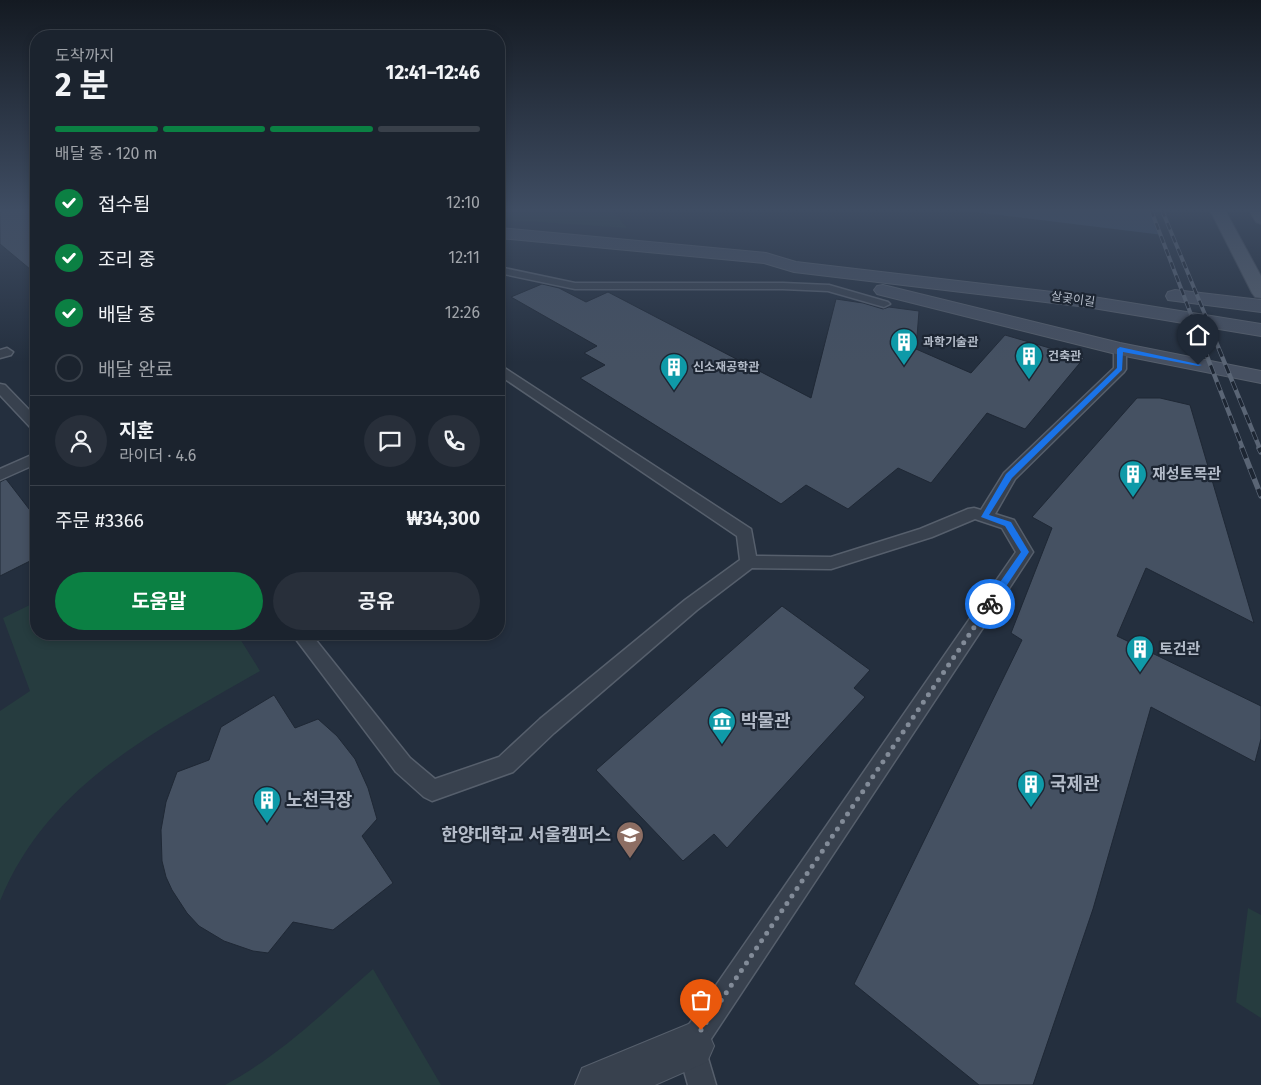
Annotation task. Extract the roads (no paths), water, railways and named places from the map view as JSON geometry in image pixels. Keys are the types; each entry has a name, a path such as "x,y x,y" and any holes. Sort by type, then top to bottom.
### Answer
{"main road":[{"name":"살곶이길","path":"689,261 764,268 876,268 1029,281 1261,306"},
{"name":"살곶이길","path":"774,261 794,267 978,286 1179,314 1261,330"},
{"path":"1244,261 1261,293"},
{"path":"794,267 1120,349 1261,377"}],"street":[{"path":"599,1085 696,1065"}],"lane":[{"path":"505,271 575,286 784,286 829,288 884,304"},
{"path":"985,517 1009,476 1120,369 1120,349"},
{"path":"505,374 744,533 749,562"},
{"path":"0,388 30,419"},
{"path":"0,475 30,461"},
{"path":"306,640 403,765 432,790 506,765 547,726 691,605 749,562 831,563 926,533 974,513 1008,524 1025,552 696,1065"}],"railway":[{"path":"1170,261 1192,317"},
{"path":"1183,261 1206,317"},
{"path":"1191,315 1243,449"},
{"path":"1205,315 1260,449"},
{"path":"1242,448 1261,496"},
{"path":"1259,448 1261,452"}],"place":[{"name":"과학기술관","path":"904,366"},
{"name":"건축관","path":"1029,380"},
{"name":"신소재공학관","path":"674,391"},
{"name":"재성토목관","path":"1133,498"},
{"name":"토건관","path":"1140,673"},
{"name":"박물관","path":"722,745"},
{"name":"국제관","path":"1031,808"},
{"name":"노천극장","path":"267,824"},
{"name":"한양대학교 서울캠퍼스","path":"630,859"}]}
